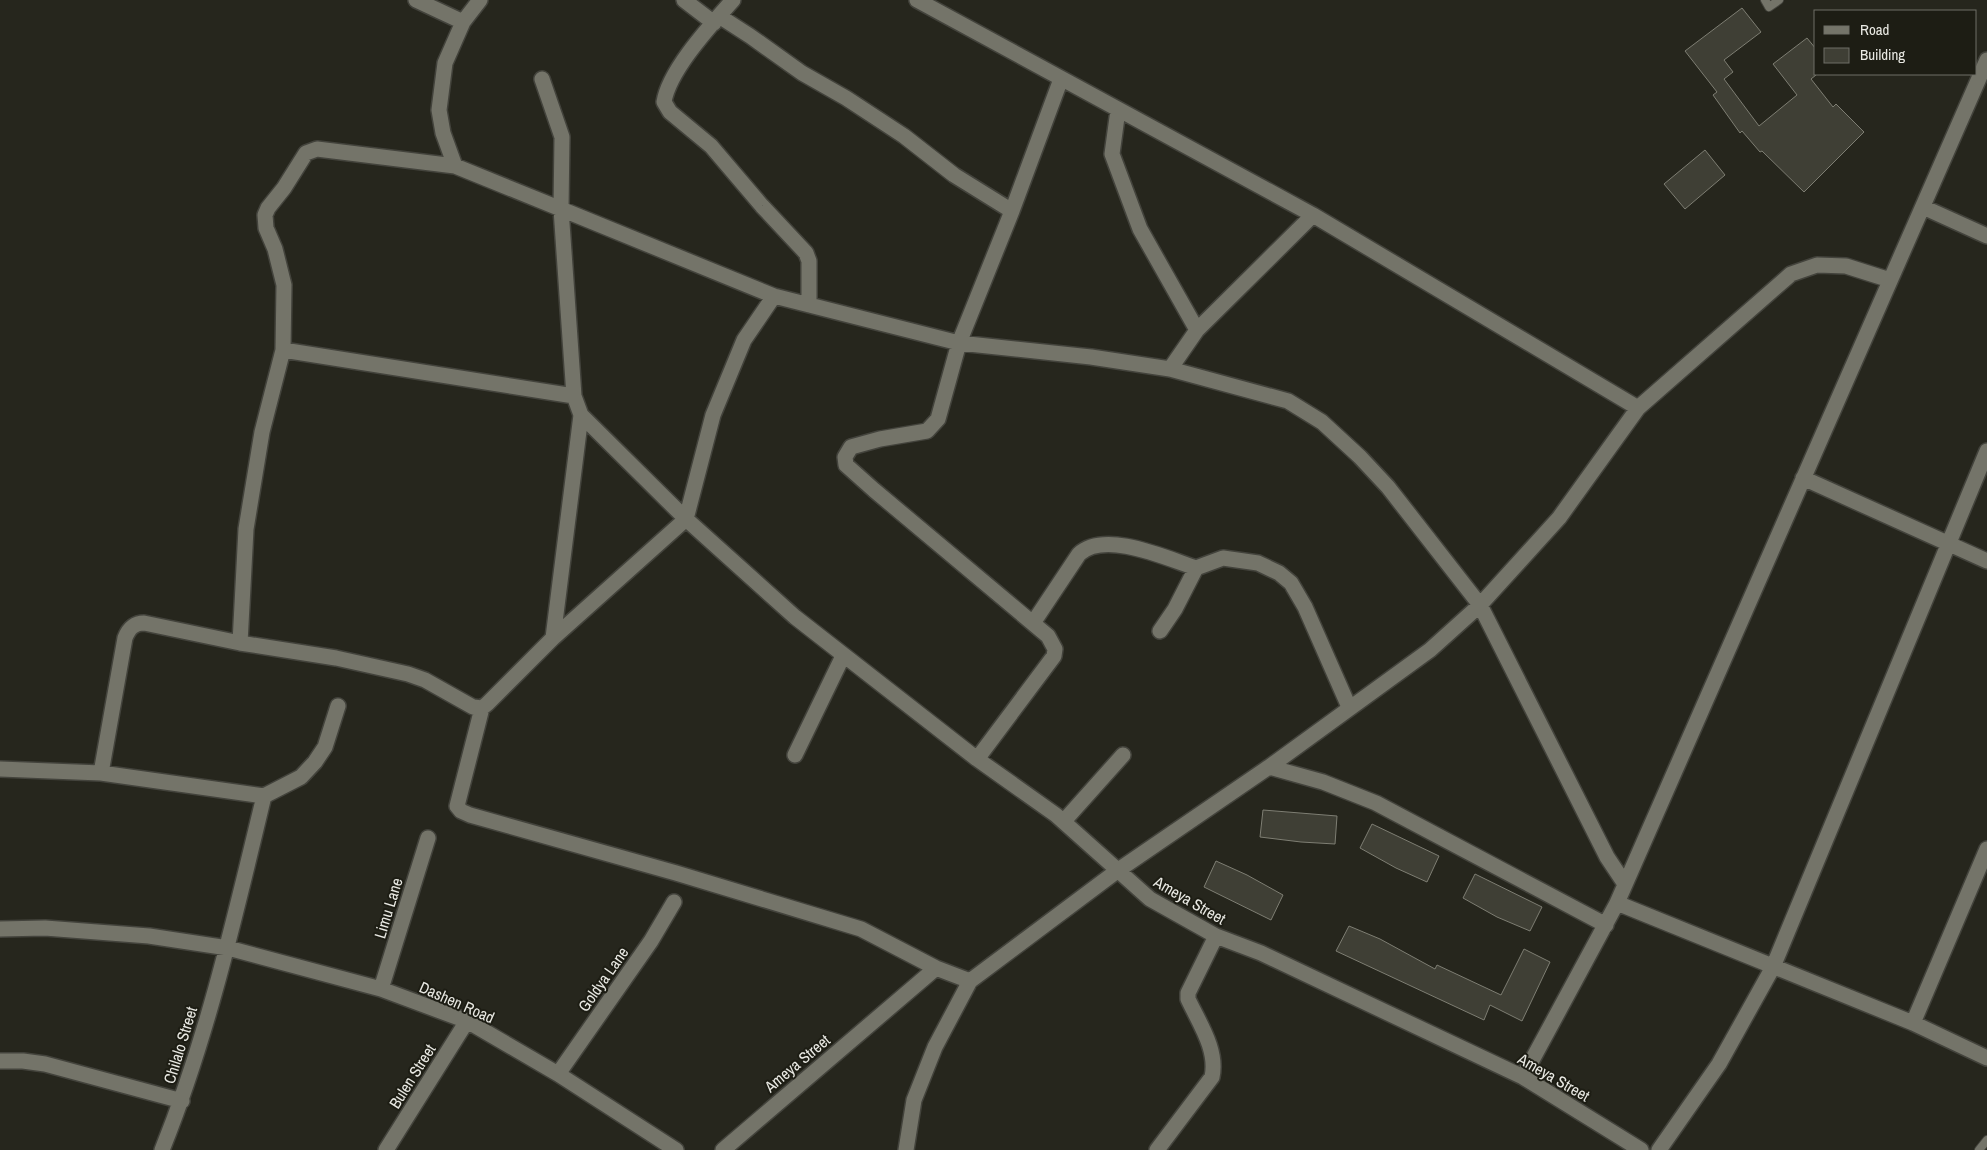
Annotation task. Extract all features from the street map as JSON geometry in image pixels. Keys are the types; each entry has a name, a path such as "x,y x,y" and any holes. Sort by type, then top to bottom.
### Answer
{"street":[{"path":"416,0 463,22"},
{"path":"455,166 443,133 439,110 444,64 463,22 480,0"},
{"path":"684,0 716,20 750,36 802,73 846,98 904,136 954,175 1012,211"},
{"path":"733,0 680,67 666,94 664,102 670,112 711,146 762,206 806,253 810,261 809,305"},
{"path":"917,0 1313,214 1638,408"},
{"path":"1524,1077 1617,903 1986,64"},
{"path":"542,79 562,137 561,209 574,396 581,415 553,638"},
{"path":"977,758 1054,656 1055,649 1048,636 881,497 846,465 845,457 851,447 927,430 938,419 959,343 1012,211 1061,79"},
{"path":"1118,110 1112,154 1140,229 1197,330"},
{"path":"240,643 246,530 262,432 283,350 284,285 275,249 266,228 268,208 284,188 306,154 318,149 455,166 774,296 959,343 1091,357 1170,369 1288,401 1322,422 1360,457 1388,487 1480,605 1607,857 1625,884"},
{"path":"1923,207 1987,236"},
{"path":"1170,369 1197,330 1313,214"},
{"path":"906,1150 914,1100 935,1047 970,981 1118,872 1269,767 1430,650 1480,605 1559,518 1638,408 1791,274 1817,265 1846,266 1890,280"},
{"path":"774,296 744,340 714,415 686,519 553,638 493,700 482,708 457,806 461,811 470,815 676,873 861,929 936,968 970,981"},
{"path":"283,350 574,396"},
{"name":"Ameya Street","path":"581,415 686,519 795,617 977,758 1064,822 1150,899 1216,936 1261,953 1524,1077 1641,1150"},
{"path":"1659,1150 1719,1064 1773,967 1987,451"},
{"path":"1803,478 1987,561"},
{"path":"1033,623 1069,568 1086,548 1105,544 1147,551 1196,568 1223,558 1258,563 1279,573 1291,583 1305,607 1349,708"},
{"path":"1160,631 1175,609 1196,568"},
{"path":"101,773 125,638 132,626 144,623 240,643 336,658 408,674 425,680 473,707 482,708"},
{"path":"796,755 844,656"},
{"path":"0,769 101,773 264,796 300,777 316,762 325,747 338,706"},
{"path":"1064,822 1123,755"},
{"path":"1269,767 1323,782 1376,803 1606,925"},
{"name":"Chilalo Street","path":"162,1150 182,1101 228,948 264,796"},
{"name":"Limu Lane","path":"381,989 428,838"},
{"path":"1913,1023 1987,849"},
{"name":"Goldya Lane","path":"558,1074 651,940 674,902"},
{"path":"1617,903 1913,1023 1987,1058"},
{"name":"Dashen Road","path":"0,928 45,928 149,936 228,948 381,989 467,1021 558,1074 676,1150"},
{"path":"1157,1150 1212,1077 1215,1066 1212,1050 1188,999 1188,994 1216,936"},
{"name":"Ameya Street","path":"723,1150 936,968"},
{"name":"Bulen Street","path":"386,1150 467,1021"},
{"path":"0,1061 23,1061 45,1064 182,1101"}],"lane":[{"path":"1765,0 1769,7 1779,0"},
{"path":"1979,1150 1987,1140"}],"building":[{"path":"1742,8 1761,32 1724,60 1733,72 1724,79 1759,126 1797,95 1773,64 1807,38 1814,47 1814,75 1816,75 1811,79 1833,107 1836,104 1864,132 1804,192 1762,151 1760,152 1742,131 1740,133 1713,95 1717,92 1685,51"},
{"path":"1705,150 1725,175 1685,209 1664,184"},
{"path":"1263,810 1337,816 1335,844 1260,837"},
{"path":"1372,824 1439,856 1427,882 1396,868 1360,848"},
{"path":"1216,861 1247,875 1283,895 1271,920 1204,887"},
{"path":"1475,874 1542,907 1530,931 1497,917 1463,898"},
{"path":"1349,926 1380,939 1435,969 1437,965 1501,995 1524,949 1550,962 1522,1021 1490,1005 1484,1020 1336,951"}]}
